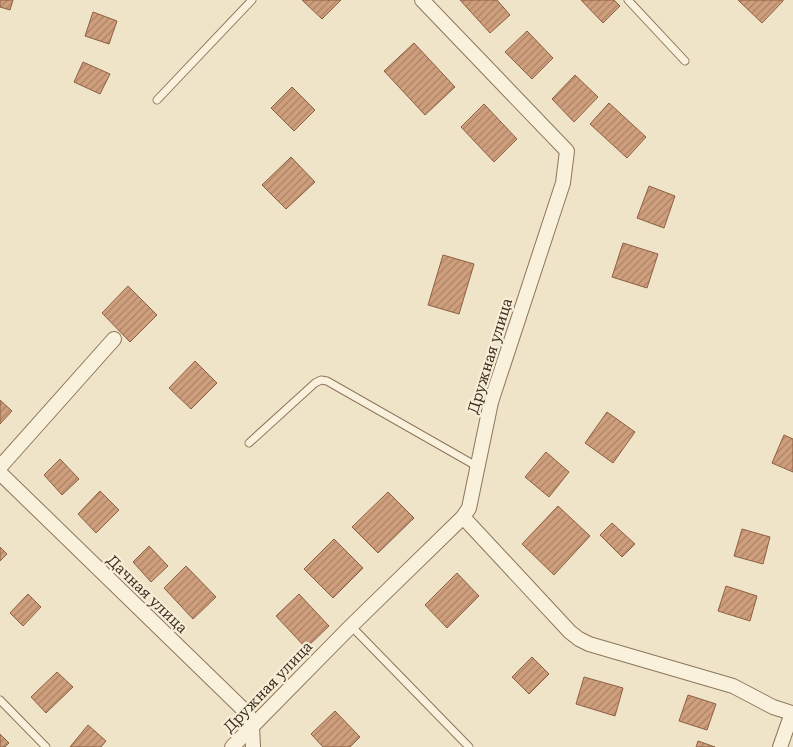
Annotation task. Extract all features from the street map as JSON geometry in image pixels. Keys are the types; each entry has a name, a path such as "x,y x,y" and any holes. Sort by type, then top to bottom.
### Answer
{"street":[{"name":"Дружная улица","path":"232,747 469,508 491,402 563,183 567,150 422,0"},
{"path":"0,467 114,339"},
{"name":"Дачная улица","path":"0,473 248,714 252,726 253,747"},
{"path":"463,516 570,632 579,639 589,644 733,686 773,707 793,712 780,747"}],"lane":[{"path":"156,100 252,0"},
{"path":"628,0 685,61"},
{"path":"248,443 315,383 321,380 327,381 478,466"},
{"path":"351,626 469,747"},
{"path":"0,700 46,747"}],"building":[{"path":"0,0 13,0 10,10 0,7"},
{"path":"302,0 341,0 322,19"},
{"path":"460,0 497,0 510,15 490,33"},
{"path":"581,0 614,0 620,6 603,23"},
{"path":"738,0 783,0 783,1 762,23"},
{"path":"93,12 117,21 109,44 85,36"},
{"path":"527,31 553,58 532,79 505,52"},
{"path":"414,43 455,87 425,115 384,71"},
{"path":"83,62 110,74 100,94 74,82"},
{"path":"575,75 598,97 574,122 552,99"},
{"path":"292,87 315,110 294,131 271,108"},
{"path":"609,103 646,137 627,158 590,124"},
{"path":"484,104 517,139 494,162 461,127"},
{"path":"291,157 315,182 286,209 262,185"},
{"path":"649,186 675,196 664,228 637,218"},
{"path":"623,243 658,254 647,288 612,277"},
{"path":"443,255 474,264 459,314 428,305"},
{"path":"128,286 157,315 130,342 102,313"},
{"path":"195,361 217,383 191,409 169,388"},
{"path":"0,400 12,411 0,424"},
{"path":"607,412 635,432 613,463 585,443"},
{"path":"784,435 793,439 793,472 772,463"},
{"path":"546,452 569,472 549,497 525,477"},
{"path":"60,459 79,479 62,495 44,475"},
{"path":"100,491 119,510 96,533 78,514"},
{"path":"388,492 414,518 378,553 352,527"},
{"path":"558,506 590,536 554,575 522,544"},
{"path":"612,523 635,544 622,557 600,535"},
{"path":"742,529 770,537 763,564 734,556"},
{"path":"334,539 363,568 333,598 304,569"},
{"path":"149,546 168,566 151,582 133,562"},
{"path":"0,547 7,554 0,561"},
{"path":"186,566 216,597 193,619 164,588"},
{"path":"457,573 479,596 447,628 425,605"},
{"path":"726,586 757,596 750,621 718,611"},
{"path":"28,594 41,607 23,626 10,613"},
{"path":"299,594 329,626 306,648 276,616"},
{"path":"532,657 549,674 529,694 512,677"},
{"path":"57,672 73,687 46,713 31,697"},
{"path":"584,677 623,688 615,716 576,704"},
{"path":"688,695 716,704 707,730 679,721"},
{"path":"335,711 360,737 350,747 323,747 311,734"},
{"path":"88,725 106,741 101,747 70,747"},
{"path":"0,734 9,743 5,747 0,747"},
{"path":"698,741 715,747 696,747"}]}
